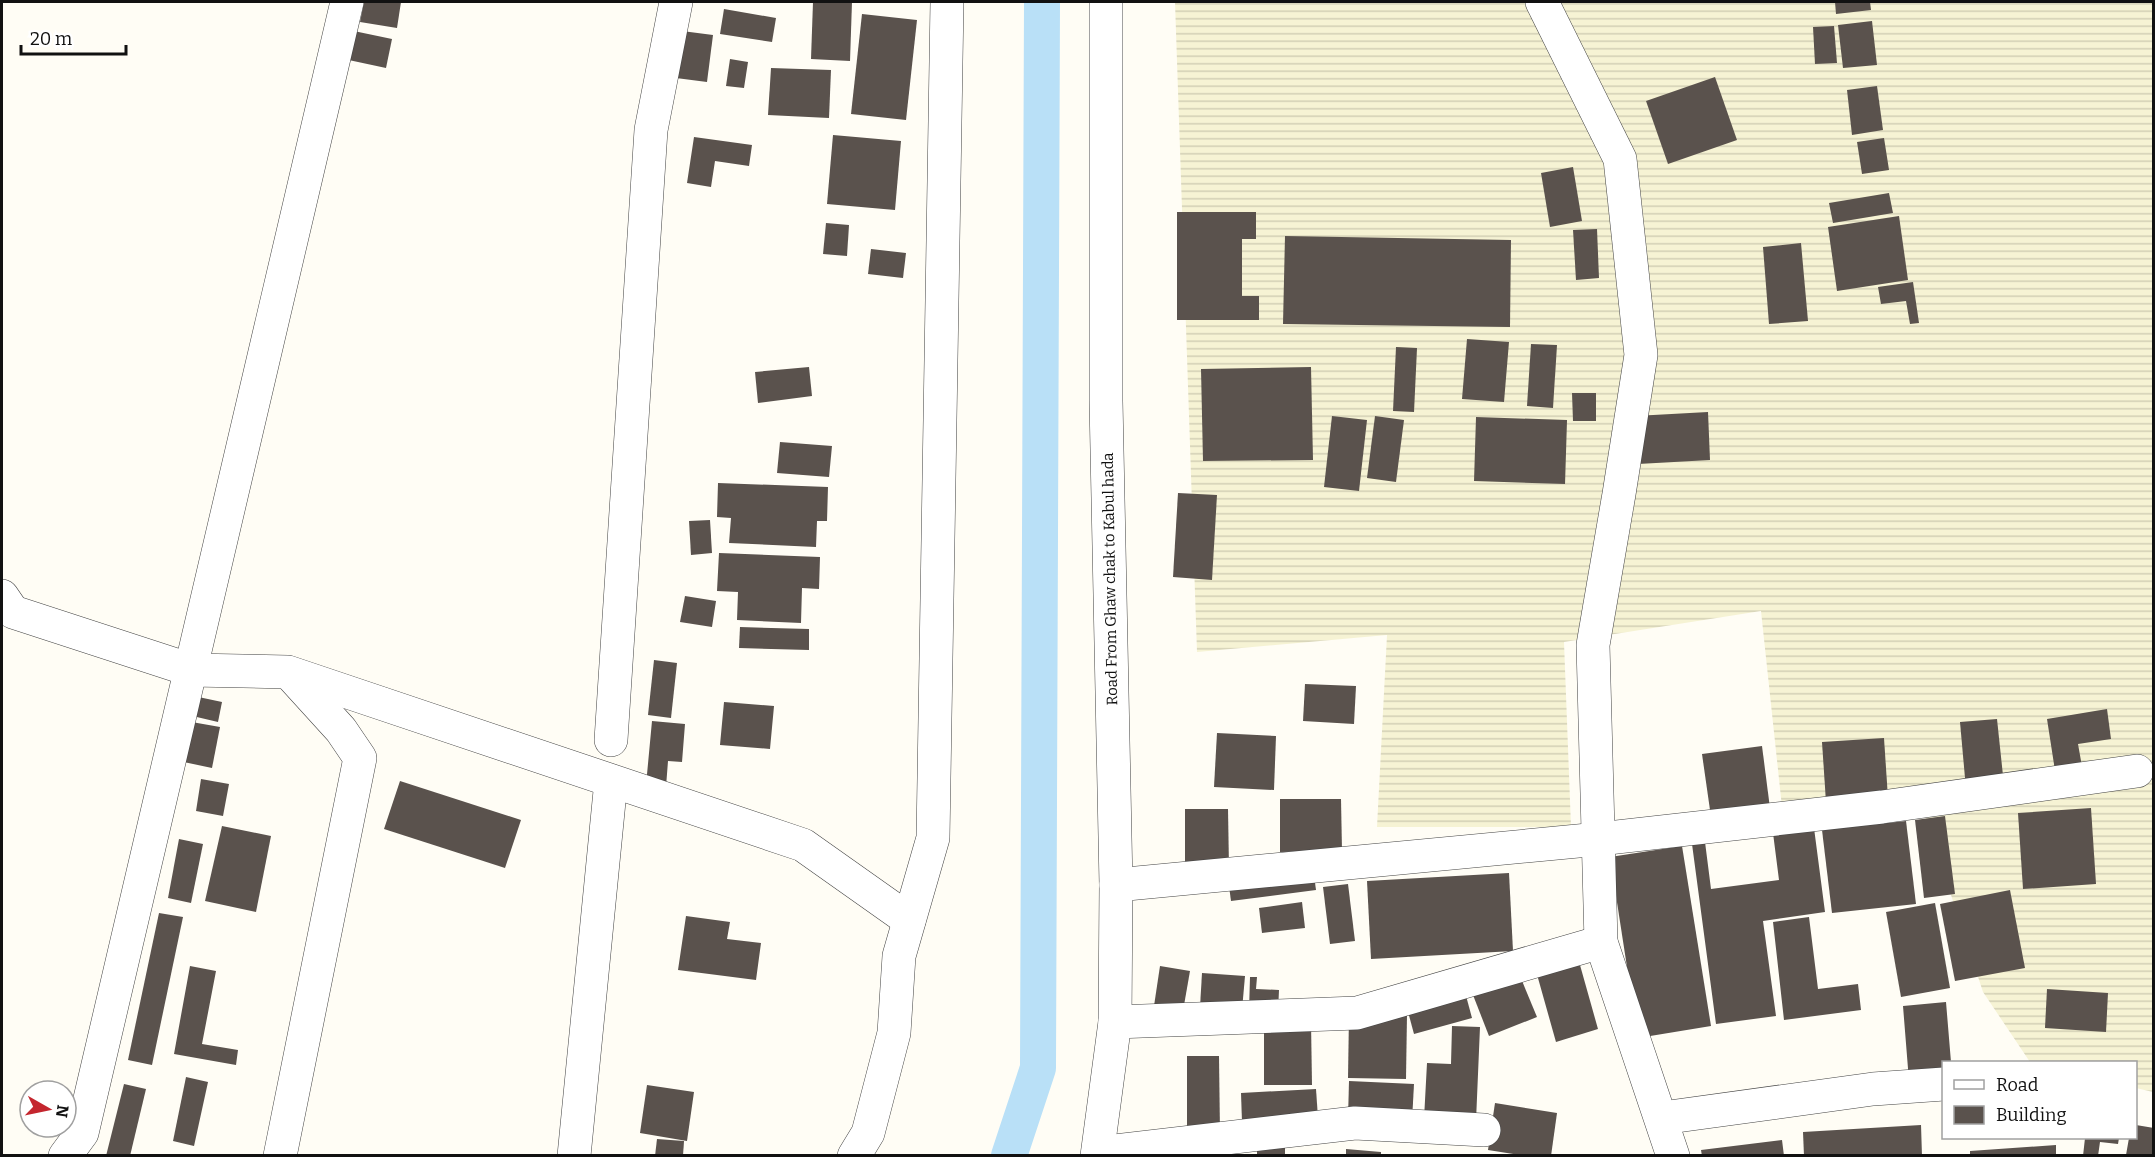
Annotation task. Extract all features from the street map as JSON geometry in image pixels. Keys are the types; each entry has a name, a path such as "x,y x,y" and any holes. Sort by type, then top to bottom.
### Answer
{"street":[{"path":"65,1155 82,1133 347,2"},
{"path":"610,740 651,130 676,2"},
{"path":"854,1155 868,1133 894,1033 899,956 933,838 947,2"},
{"name":"Road From Ghaw chak to Kabul hada","path":"1097,1154 1115,1022 1116,885 1106,400 1106,2"},
{"path":"1542,2 1620,159 1641,355 1593,645 1601,942 1673,1155"},
{"path":"5,609 191,670 288,672 803,845 909,920"},
{"path":"280,1155 360,758 341,730 288,672"},
{"path":"1116,885 1599,839 1882,807 2137,771"},
{"path":"574,1155 610,781"},
{"path":"1115,1022 1357,1012 1601,942"},
{"path":"1662,1118 1873,1089 1942,1084"},
{"path":"1097,1154 1355,1123 1484,1130"}],"shaded area":[{"path":"1175,2 2153,2 2153,1092 2137,1088 2137,1061 2029,1061 1983,992 1919,798 1782,807 1761,611 1564,642 1571,827 1377,827 1387,635 1197,652"}],"building":[{"path":"364,2 401,2 397,28 360,22"},
{"path":"813,2 852,2 850,61 811,59"},
{"path":"1835,2 1870,2 1871,10 1836,14"},
{"path":"724,9 776,18 772,42 720,34"},
{"path":"862,14 917,20 906,120 851,114"},
{"path":"1872,21 1877,65 1843,68 1838,25"},
{"path":"1834,26 1837,63 1815,64 1813,27"},
{"path":"349,30 392,39 386,68 344,59"},
{"path":"682,31 713,35 707,82 676,78"},
{"path":"730,59 748,62 744,88 726,86"},
{"path":"771,68 831,70 829,118 768,115"},
{"path":"1715,77 1737,140 1668,164 1646,101"},
{"path":"1877,86 1883,130 1852,135 1847,90"},
{"path":"833,135 901,141 895,210 827,204"},
{"path":"694,137 752,145 749,166 715,161 711,187 687,183"},
{"path":"1884,138 1889,170 1862,174 1857,142"},
{"path":"1573,167 1582,221 1550,227 1541,173"},
{"path":"1889,193 1893,213 1833,223 1829,203"},
{"path":"1177,212 1256,212 1256,239 1242,239 1242,296 1259,296 1259,320 1177,320"},
{"path":"1899,216 1908,280 1837,291 1828,227"},
{"path":"826,223 849,225 847,256 823,254"},
{"path":"1597,229 1599,278 1576,280 1573,230"},
{"path":"1285,236 1511,240 1510,327 1283,324"},
{"path":"1801,243 1808,321 1769,324 1763,247"},
{"path":"871,249 906,253 903,278 868,274"},
{"path":"1913,282 1919,323 1910,324 1906,301 1881,304 1878,287"},
{"path":"1467,339 1509,342 1504,402 1462,399"},
{"path":"1531,344 1557,345 1553,408 1527,406"},
{"path":"1396,347 1417,348 1414,412 1393,411"},
{"path":"809,367 812,396 758,403 755,372"},
{"path":"1311,367 1313,460 1203,461 1201,369"},
{"path":"1572,393 1596,393 1596,421 1573,421"},
{"path":"1708,412 1710,460 1638,464 1635,416"},
{"path":"1332,416 1367,420 1359,491 1324,487"},
{"path":"1375,416 1404,420 1396,482 1367,478"},
{"path":"1476,417 1567,420 1565,484 1474,481"},
{"path":"780,442 832,446 829,477 777,473"},
{"path":"718,483 828,487 827,521 817,521 816,547 729,543 731,518 717,517"},
{"path":"1178,493 1217,495 1212,580 1173,577"},
{"path":"710,520 712,553 691,555 689,521"},
{"path":"719,553 820,557 819,589 802,588 801,623 737,620 738,592 717,591"},
{"path":"685,596 716,601 712,627 680,622"},
{"path":"740,627 809,629 809,650 739,648"},
{"path":"654,660 677,663 671,718 648,715"},
{"path":"1305,684 1356,686 1354,724 1303,721"},
{"path":"189,695 222,702 218,722 184,714"},
{"path":"724,702 774,706 770,749 720,745"},
{"path":"2107,709 2111,739 2078,744 2083,772 2056,777 2047,719"},
{"path":"1997,719 2004,785 1966,789 1960,722"},
{"path":"186,721 220,727 212,768 179,761"},
{"path":"652,721 685,724 682,762 668,761 666,787 646,785"},
{"path":"1217,733 1276,736 1274,790 1214,787"},
{"path":"1884,738 1888,798 1826,802 1822,742"},
{"path":"1762,746 1771,816 1712,824 1702,754"},
{"path":"201,779 229,784 223,816 196,811"},
{"path":"400,781 521,820 505,868 384,829"},
{"path":"1280,799 1341,799 1342,851 1280,852"},
{"path":"2091,808 2096,884 2023,889 2018,813"},
{"path":"1185,809 1228,809 1229,868 1185,869"},
{"path":"1945,816 1955,894 1924,898 1915,820"},
{"path":"1906,821 1916,904 1832,913 1822,830"},
{"path":"222,826 271,836 256,912 205,901"},
{"path":"1814,828 1825,912 1763,921 1776,1016 1716,1024 1692,844 1705,842 1711,889 1779,880 1773,833"},
{"path":"179,839 203,844 191,903 168,898"},
{"path":"1682,846 1711,1026 1638,1038 1610,857"},
{"path":"1313,868 1316,890 1231,901 1228,879"},
{"path":"1509,873 1513,951 1371,959 1367,881"},
{"path":"1348,884 1355,941 1330,944 1323,887"},
{"path":"2010,890 2025,968 1955,981 1940,904"},
{"path":"1302,902 1305,928 1262,933 1259,908"},
{"path":"1935,903 1950,988 1901,997 1886,912"},
{"path":"159,913 183,917 152,1065 128,1060"},
{"path":"686,916 730,922 727,939 761,943 756,980 678,970"},
{"path":"1809,917 1818,989 1858,984 1861,1010 1784,1020 1773,922"},
{"path":"1578,958 1598,1029 1556,1042 1536,971"},
{"path":"190,966 216,971 202,1044 238,1050 236,1065 174,1054"},
{"path":"1160,966 1190,971 1183,1011 1154,1006"},
{"path":"1202,973 1245,976 1242,1010 1200,1007"},
{"path":"1520,976 1537,1017 1489,1036 1473,995"},
{"path":"1250,977 1257,977 1256,989 1279,990 1278,1012 1249,1011"},
{"path":"2047,989 2108,993 2106,1032 2045,1028"},
{"path":"1465,992 1472,1018 1414,1034 1407,1008"},
{"path":"1946,1002 1951,1061 1942,1061 1942,1079 1909,1081 1903,1006"},
{"path":"1349,1014 1407,1014 1406,1079 1348,1078"},
{"path":"1264,1022 1311,1022 1312,1085 1264,1085"},
{"path":"1452,1026 1480,1027 1476,1121 1424,1119 1427,1063 1451,1064"},
{"path":"1187,1056 1219,1056 1220,1134 1187,1135"},
{"path":"186,1077 208,1082 194,1146 173,1141"},
{"path":"1349,1081 1414,1084 1412,1121 1348,1119"},
{"path":"124,1084 146,1089 130,1156 106,1156"},
{"path":"647,1085 694,1092 687,1141 640,1133"},
{"path":"1316,1089 1318,1118 1242,1122 1241,1093"},
{"path":"1495,1103 1557,1113 1551,1156 1526,1156 1488,1150"},
{"path":"1921,1125 1922,1156 1804,1156 1803,1132"},
{"path":"2137,1125 2154,1128 2154,1156 2126,1155 2129,1139 2137,1139"},
{"path":"657,1139 684,1141 683,1156 655,1156"},
{"path":"2085,1139 2119,1139 2118,1144 2100,1142 2098,1156 2083,1156"},
{"path":"1782,1140 1784,1156 1702,1156 1701,1150"},
{"path":"1285,1145 1285,1156 1257,1156 1257,1146"},
{"path":"2056,1145 2056,1156 1970,1156 1970,1151"},
{"path":"1346,1149 1381,1152 1381,1156 1346,1156"}],"waterway":[{"path":"1009,1156 1038,1068 1042,2"}]}
